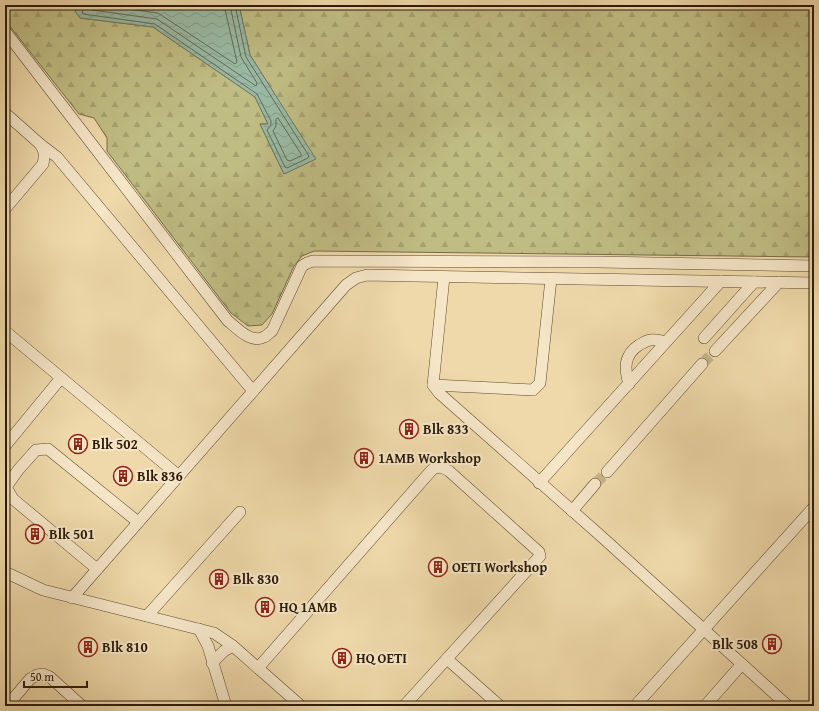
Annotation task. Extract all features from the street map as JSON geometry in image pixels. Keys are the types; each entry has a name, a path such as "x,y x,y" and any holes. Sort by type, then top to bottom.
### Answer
{"lane":[{"path":"5,31 228,321 246,336 256,340 264,337 272,331 302,266 313,261 591,262 814,266"},
{"path":"5,113 57,157 253,391"},
{"path":"5,209 43,164 45,156 44,149 40,144"},
{"path":"72,598 346,285 356,278 367,275 814,282"},
{"path":"444,277 433,385 439,393 704,629 788,706"},
{"path":"433,385 533,390 538,387 540,383 551,279"},
{"path":"539,483 721,281"},
{"path":"704,338 754,282"},
{"path":"715,351 779,282"},
{"path":"5,331 179,476"},
{"path":"629,384 625,368 626,361 632,350 652,339 666,342"},
{"path":"607,472 702,364"},
{"path":"5,446 61,378"},
{"path":"97,569 13,499 6,487 19,469 36,450 48,449 138,522"},
{"path":"258,668 430,472 438,467 441,467 449,471 539,552 540,556 404,706"},
{"path":"572,511 595,484"},
{"path":"635,706 814,507"},
{"path":"147,616 240,512"},
{"path":"5,572 43,590 214,633 233,646 301,706"},
{"path":"199,629 208,646 226,706"},
{"path":"212,663 224,651 233,646"},
{"path":"446,659 500,706"},
{"path":"705,706 742,664"},
{"path":"7,706 30,679 42,674 50,677 82,706"}],"green space":[{"path":"5,5 84,5 75,11 80,18 153,27 255,97 268,124 260,124 284,174 315,159 250,55 239,5 814,5 814,257 314,251 302,256 294,266 272,314 262,325 248,326 231,313 107,151 107,138 94,118 79,114 5,20"}],"water":[{"path":"84,5 239,5 250,55 316,159 284,174 260,124 268,124 255,97 153,27 80,18 75,11"}],"tunnel":[{"path":"702,364 715,351"},
{"path":"595,484 607,472"}],"place":[{"name":"Blk 833","path":"409,429"},
{"name":"Blk 502","path":"78,444"},
{"name":"1AMB Workshop","path":"364,458"},
{"name":"Blk 836","path":"123,476"},
{"name":"Blk 501","path":"35,534"},
{"name":"OETI Workshop","path":"438,567"},
{"name":"Blk 830","path":"219,579"},
{"name":"HQ 1AMB","path":"265,607"},
{"name":"Blk 508","path":"772,644"},
{"name":"Blk 810","path":"88,647"},
{"name":"HQ OETI","path":"342,658"}]}
